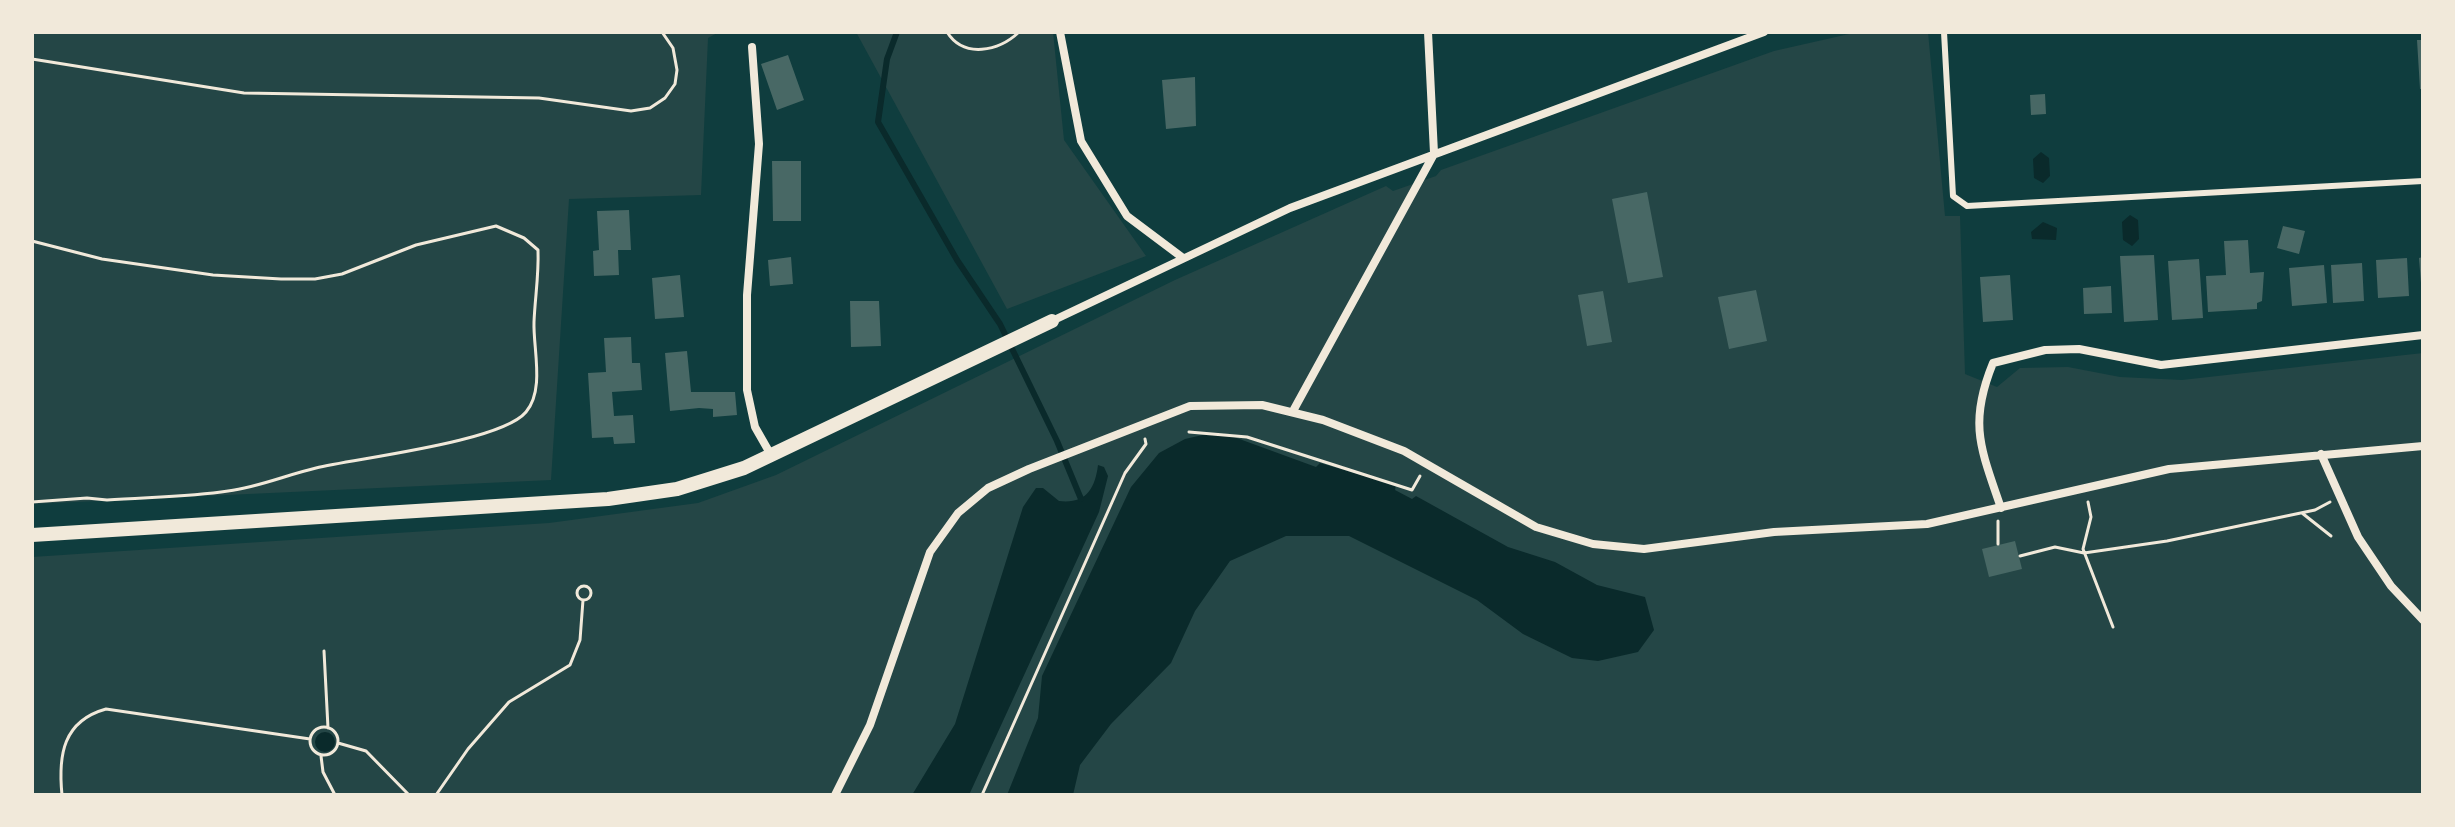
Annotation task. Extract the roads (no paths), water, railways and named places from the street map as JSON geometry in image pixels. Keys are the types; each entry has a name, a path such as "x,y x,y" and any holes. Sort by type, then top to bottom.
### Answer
{"street":[{"path":"1060,32 1081,141 1127,216 1183,258"},
{"path":"1293,411 1434,153 1428,32"},
{"path":"32,535 608,499 703,482 771,455 1290,208 1764,32"},
{"path":"752,47 759,144 747,295 747,390 755,427 771,455"},
{"path":"2001,508 1979,437 1977,414 1993,363 2045,350 2079,349 2161,365 2423,335"},
{"path":"835,795 870,725 920,579 941,533 970,500 988,488 1049,461 1190,406 1228,403 1293,411 1404,451 1536,527 1593,544 1644,549 1774,532 1927,524 2144,473 2423,446"},
{"path":"2321,454 2367,549 2391,586 2423,620"}],"lane":[{"path":"1944,32 1953,196 1967,206 2423,181"}],"waterway":[{"path":"897,32 887,59 878,122 957,260 1000,324 1057,441 1081,499"}]}
